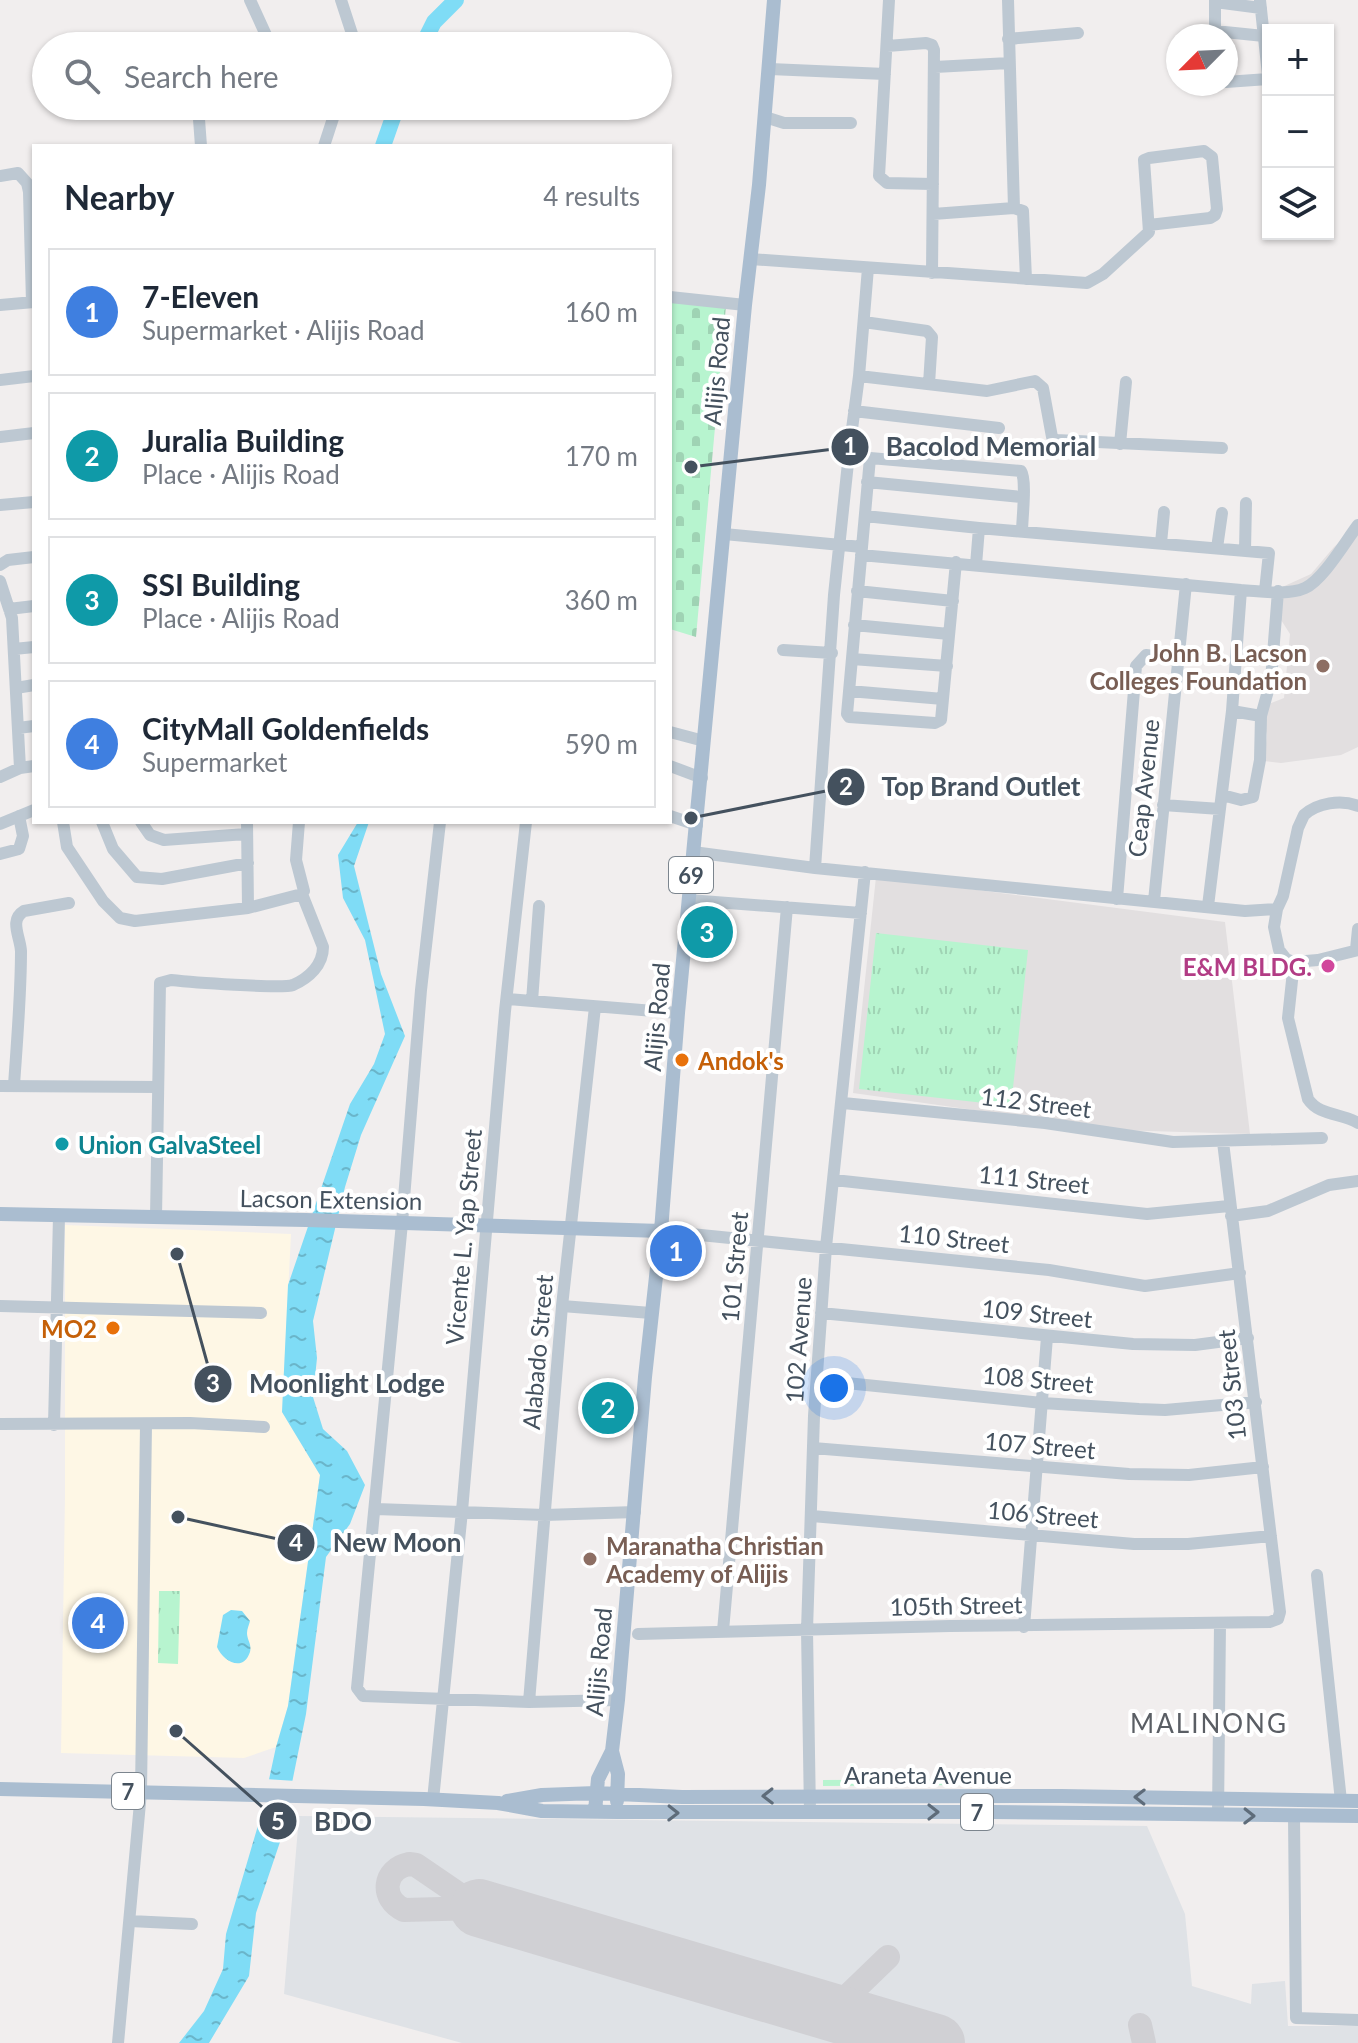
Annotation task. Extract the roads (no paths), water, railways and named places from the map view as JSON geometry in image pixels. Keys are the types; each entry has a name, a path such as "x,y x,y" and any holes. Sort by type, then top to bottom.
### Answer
{"main road":[{"name":"Alijis Road","path":"617,1812 618,1774 612,1751 774,0"},
{"name":"Lacson Extension","path":"0,1214 661,1231"},
{"name":"Alijis Road","path":"595,1811 600,1770 612,1751"},
{"name":"Araneta Avenue","path":"0,1789 433,1800 498,1803 542,1811 1358,1816"},
{"name":"Araneta Avenue","path":"498,1803 542,1795 596,1793 682,1797 1358,1801"}],"street":[{"path":"250,0 265,32"},
{"path":"341,0 351,32"},
{"path":"889,0 879,176 887,183 933,184"},
{"path":"1008,0 1014,208"},
{"path":"1215,24 1215,1 1260,4 1262,24"},
{"path":"1008,39 1078,33"},
{"path":"1238,34 1262,36"},
{"path":"887,46 932,45 935,67 932,273"},
{"path":"935,67 1009,63"},
{"path":"770,69 885,74"},
{"path":"1238,81 1262,78"},
{"path":"765,117 784,123 851,123"},
{"path":"199,120 201,144"},
{"path":"325,144 332,120"},
{"path":"751,259 1087,283 1103,274 1149,232 1144,160 1204,151 1209,153 1212,157 1215,215 1149,225"},
{"path":"0,176 18,173 29,192 32,274"},
{"path":"933,214 1014,208 1023,211 1026,279"},
{"path":"815,868 840,545 868,268"},
{"path":"672,297 745,305"},
{"path":"0,305 32,302"},
{"path":"864,322 930,333 929,384"},
{"path":"0,380 32,376"},
{"path":"859,376 987,391 1035,381 1043,388 1052,437 1056,440 1222,448"},
{"path":"1120,444 1126,382"},
{"path":"854,411 999,428"},
{"path":"0,437 32,433"},
{"path":"956,562 941,720 935,723 849,717 854,625 870,458 1021,471 1025,478 1022,532"},
{"path":"867,482 1022,497"},
{"path":"0,505 32,502"},
{"path":"1245,550 1246,503"},
{"path":"1161,543 1164,512"},
{"path":"1217,548 1222,513"},
{"path":"865,516 1269,553 1272,591 1271,680 1261,716 1260,760 1253,797 1241,800 1222,795"},
{"path":"724,534 840,545 862,551 976,565 1272,591 1304,589 1316,581 1358,525"},
{"path":"976,565 979,528"},
{"path":"0,565 8,560 32,557"},
{"path":"0,581 14,649 20,768"},
{"name":"Ceap Avenue","path":"1154,901 1186,584"},
{"path":"1208,906 1232,711 1241,590"},
{"path":"857,591 953,601"},
{"path":"7,615 32,607"},
{"path":"854,625 949,634"},
{"path":"14,649 32,647"},
{"path":"783,650 832,653"},
{"path":"1117,899 1136,666 1146,655 1177,659"},
{"path":"852,659 947,666"},
{"path":"16,688 32,685"},
{"path":"849,691 943,699"},
{"path":"1232,711 1261,716"},
{"path":"18,728 32,726"},
{"path":"672,733 704,741"},
{"path":"0,777 32,766"},
{"path":"672,767 702,778"},
{"path":"1358,806 1341,803 1325,805 1315,807 1304,815 1277,909 1274,938 1286,959 1294,962 1318,960 1357,950 1358,929"},
{"path":"1163,805 1220,809"},
{"path":"0,824 32,811"},
{"path":"0,854 19,849 23,836 19,816"},
{"path":"672,817 697,825"},
{"path":"63,824 73,857 103,901 120,918 135,921 248,908 302,894"},
{"path":"103,824 113,849 137,877 162,879 248,863"},
{"path":"142,824 150,835 164,840 204,829 246,828 248,908"},
{"path":"156,1217 160,983 171,980 291,986 315,970 323,947 302,894 304,891 296,860 299,824"},
{"path":"440,824 414,1067 358,1692 363,1696 444,1700 618,1700"},
{"name":"Vicente L. Yap Street","path":"433,1800 526,824"},
{"path":"693,852 815,868 1117,899 1245,911 1277,909"},
{"name":"102 Avenue","path":"810,1813 807,1630 813,1448 826,1247 865,872"},
{"path":"689,900 861,913"},
{"path":"14,1085 21,948 16,921 24,911 69,903"},
{"path":"532,1001 539,906"},
{"name":"101 Street","path":"723,1631 787,907"},
{"path":"1294,962 1288,1018 1308,1099 1320,1111 1358,1123"},
{"path":"507,999 678,1013"},
{"name":"Alabado Street","path":"529,1702 562,1306 595,1007"},
{"path":"0,1086 158,1087"},
{"name":"112 Street","path":"843,1103 1045,1123 1173,1142 1322,1138"},
{"name":"103 Street","path":"1223,1142 1280,1612 1275,1621"},
{"name":"111 Street","path":"834,1180 1147,1214 1268,1211 1329,1185 1358,1181"},
{"path":"54,1425 59,1216"},
{"name":"110 Street","path":"661,1231 1049,1270 1145,1286 1240,1273"},
{"path":"0,1306 261,1313"},
{"path":"562,1306 651,1313"},
{"name":"109 Street","path":"821,1313 1047,1337 1173,1346 1248,1338"},
{"path":"1024,1627 1047,1337"},
{"name":"108 Street","path":"817,1380 1042,1403 1165,1410 1256,1402"},
{"path":"0,1424 264,1427"},
{"path":"118,2043 141,1792 146,1424"},
{"name":"107 Street","path":"813,1448 1164,1476 1263,1467"},
{"path":"376,1509 545,1515 635,1512"},
{"name":"106 Street","path":"812,1516 1164,1545 1271,1536"},
{"path":"1317,1575 1341,1801"},
{"name":"105th Street","path":"638,1634 1275,1621"},
{"path":"1218,1815 1220,1623"},
{"path":"1294,1817 1296,2018 1358,2020"},
{"path":"130,1921 192,1924"}],"water":[{"path":"357,824 368,824 354,866 381,974 405,1036 361,1135 345,1187 313,1321 317,1358 313,1397 323,1429 347,1451 365,1485 350,1524 326,1557 306,1714 280,1842 256,1913 249,1976 209,2043 179,2043 204,2011 223,1969 226,1934 262,1812 288,1706 320,1475 282,1412 288,1285 350,1104 374,1064 385,1034 365,940 343,898 338,855"},
{"path":"231,1610 242,1611 250,1621 247,1633 250,1652 243,1662 238,1663 228,1660 217,1647 223,1615"}],"waterway":[{"path":"429,32 434,22 456,0"},
{"path":"384,144 392,120"}],"place":[{"name":"Bacolod Memorial","path":"691,467"},
{"name":"John B. Lacson Colleges Foundation","path":"1323,666"},
{"name":"Top Brand Outlet","path":"691,818"},
{"name":"SSI Building","path":"707,932"},
{"name":"E&M BLDG.","path":"1328,966"},
{"name":"Andok's","path":"682,1060"},
{"name":"Union GalvaSteel","path":"62,1144"},
{"name":"7-Eleven","path":"676,1251"},
{"name":"Moonlight Lodge","path":"177,1254"},
{"name":"MO2","path":"113,1328"},
{"name":"Juralia Building","path":"608,1408"},
{"name":"New Moon","path":"178,1517"},
{"name":"Maranatha Christian Academy of Alijis","path":"590,1559"},
{"name":"CityMall Goldenfields","path":"98,1623"},
{"name":"BDO","path":"176,1731"}],"district":[{"name":"MALINONG","path":"1209,1723"}]}
